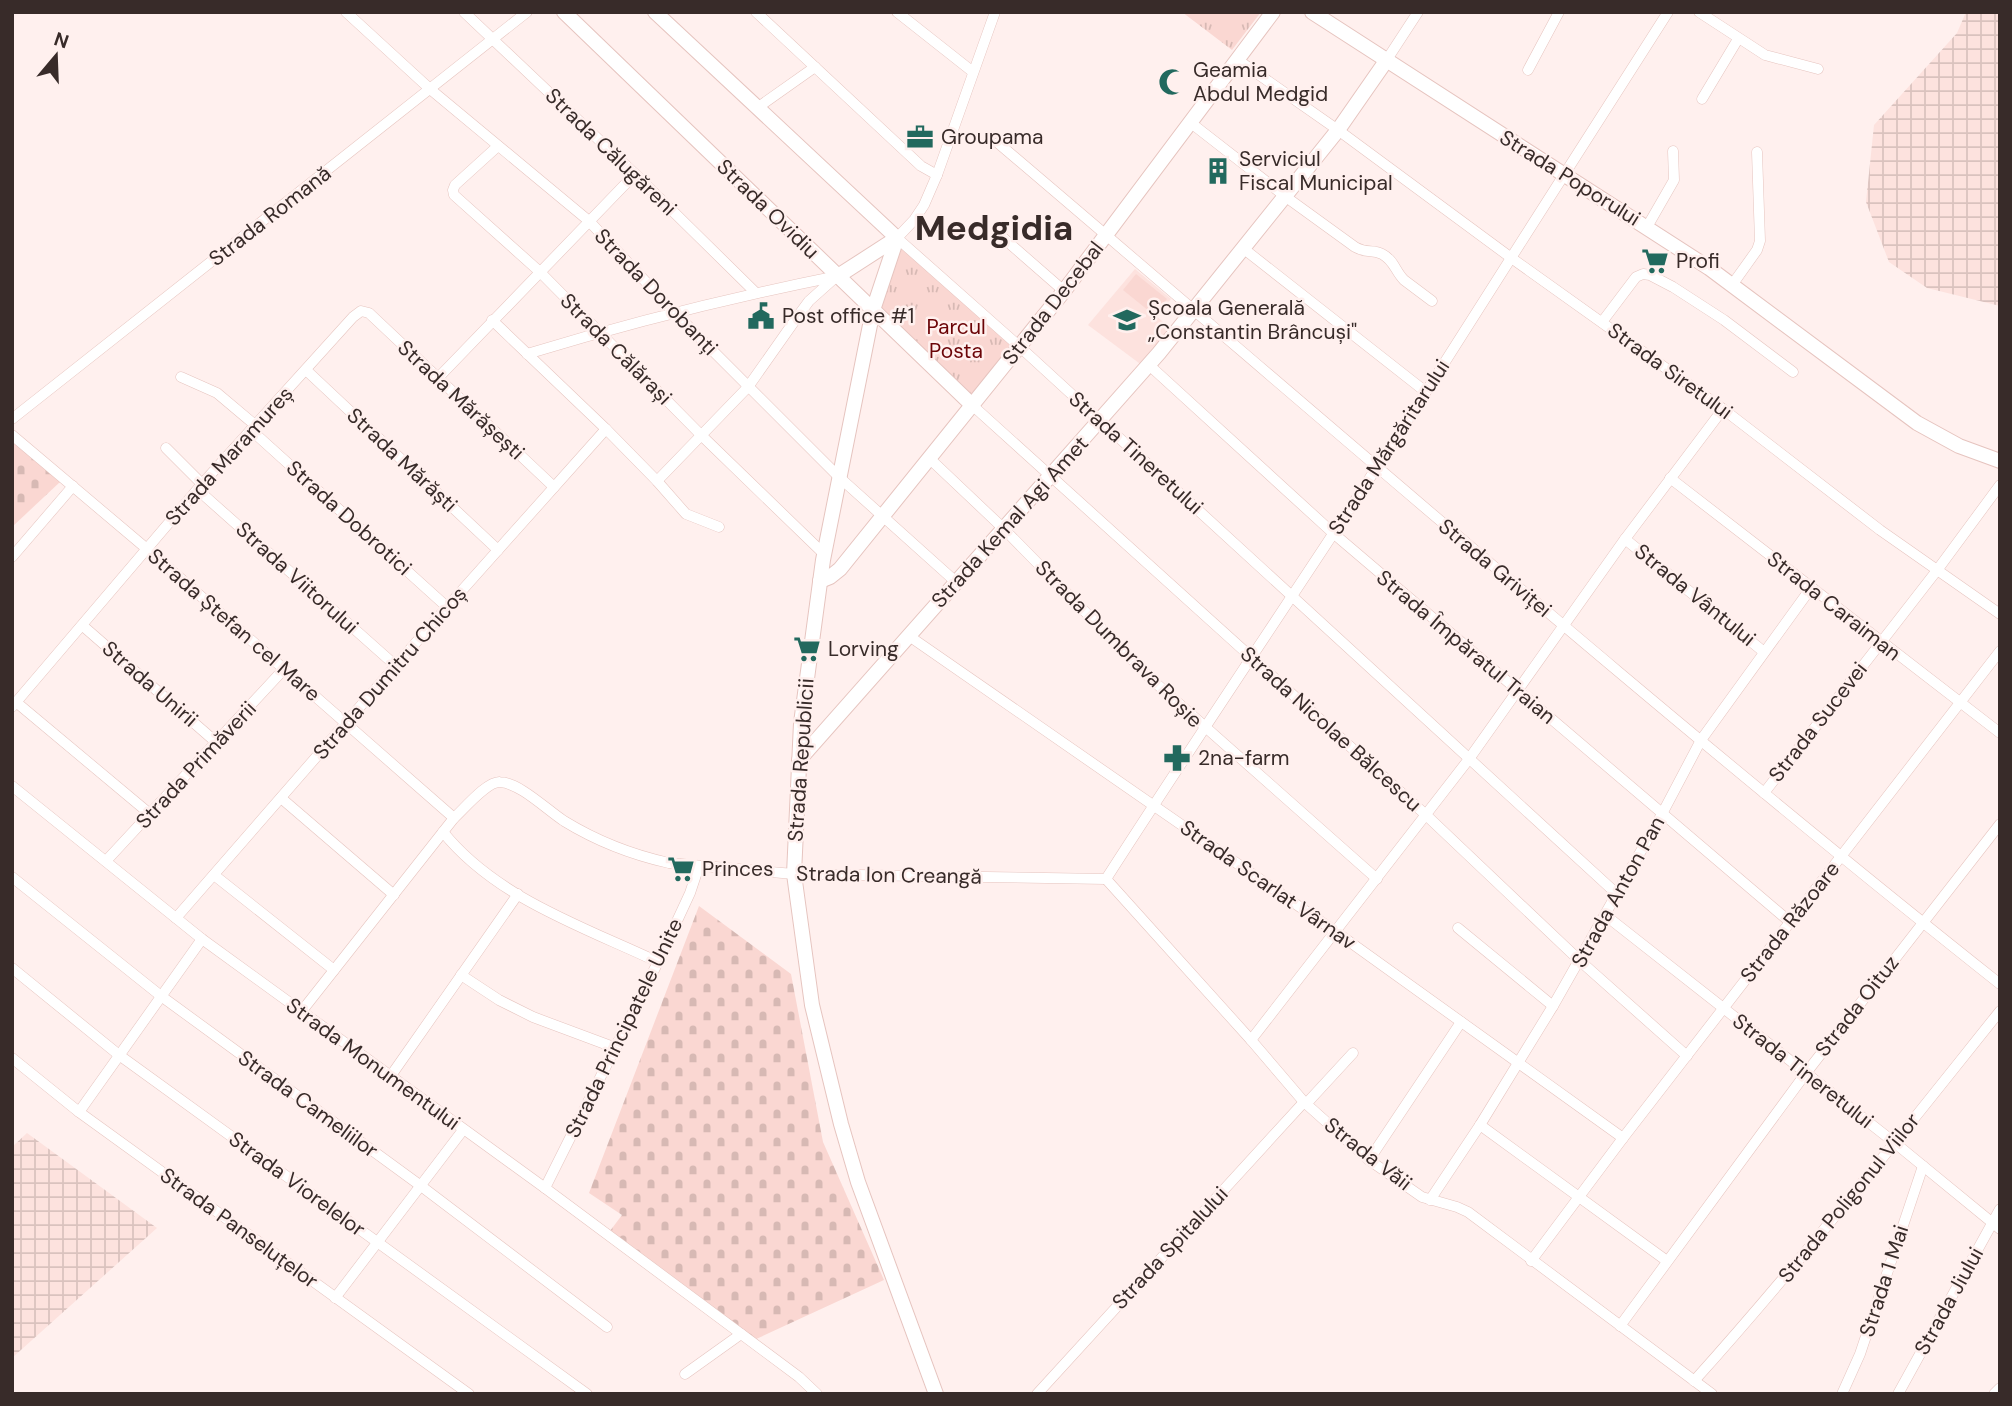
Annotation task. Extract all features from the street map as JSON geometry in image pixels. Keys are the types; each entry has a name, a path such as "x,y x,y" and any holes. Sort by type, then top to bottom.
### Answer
{"main road":[{"name":"Strada Ovidiu","path":"564,12 972,405"},
{"name":"Strada Tineretului","path":"655,12 897,237"},
{"name":"Strada Decebal","path":"820,581 840,569 1020,347 1273,12"},
{"name":"Strada Poporului","path":"1312,12 1647,227 1732,285 1917,423 1959,446 2000,461"},
{"name":"Strada Kemal Agi Amet","path":"799,760 1149,365 1286,197 1338,130 1386,61"},
{"path":"838,276 897,237"},
{"name":"Strada Republicii","path":"897,237 873,310 824,554 801,723 794,874 812,1005 834,1101 858,1182 936,1394"}],"street":[{"name":"Strada Dorobanți","path":"346,12 430,89 589,221 674,312 839,477 956,582"},
{"name":"Strada Călugăreni","path":"464,12 756,293"},
{"name":"Strada Romană","path":"12,419 527,12"},
{"path":"756,12 920,166 937,175"},
{"path":"897,12 973,72"},
{"name":"Strada Republicii","path":"897,237 920,212 937,175 995,12"},
{"name":"Strada Kemal Agi Amet","path":"1386,61 1418,12"},
{"path":"1528,70 1559,12"},
{"name":"Strada Mărgăritarului","path":"1107,879 1204,727 1426,392 1668,12"},
{"path":"1699,12 1765,55 1818,68"},
{"path":"1702,99 1738,39"},
{"name":"Strada Siretului","path":"1238,60 1723,409 1880,530 2000,614"},
{"path":"757,108 815,67"},
{"path":"1191,123 1360,250 1384,255 1395,264 1404,280 1432,301"},
{"name":"Strada Griviței","path":"999,143 1563,625 1764,793 2000,984"},
{"name":"Strada Călărași","path":"498,146 455,185 454,195 540,272 700,434 824,554"},
{"path":"1647,227 1674,180 1673,151"},
{"path":"1732,285 1757,250 1760,241 1757,152"},
{"path":"437,379 635,174"},
{"path":"1001,236 1064,291"},
{"name":"Strada Tineretului","path":"897,237 1616,894"},
{"path":"1244,249 1426,392"},
{"path":"813,281 821,270 822,260"},
{"path":"1602,322 1636,276 1650,275 1724,320 1793,372"},
{"path":"527,354 674,312 838,276"},
{"path":"657,481 748,387 804,308 838,276"},
{"name":"Strada Maramureș","path":"14,705 253,427 357,313 369,313"},
{"name":"Strada Mărășești","path":"369,313 554,487"},
{"path":"492,320 606,429 686,514 719,527"},
{"name":"Strada Împăratul Traian","path":"1149,365 1333,533 1790,922"},
{"name":"Strada Mărăști","path":"306,370 498,550"},
{"name":"Strada Dobrotici","path":"181,377 217,393 447,607"},
{"name":"Strada Nicolae Bălcescu","path":"972,405 1688,1056"},
{"path":"1251,1040 1469,759 1625,539 1723,409"},
{"name":"Strada Dumitru Chicoș","path":"176,918 606,429"},
{"name":"Strada Ștefan cel Mare","path":"12,435 147,549 454,818"},
{"name":"Strada Viitorului","path":"166,447 200,487 396,666"},
{"name":"Strada Dumbrava Roșie","path":"929,458 1004,529 1150,678 1377,879"},
{"name":"Strada Caraiman","path":"1670,478 2000,733"},
{"name":"Strada Sucevei","path":"1764,793 2000,485"},
{"path":"12,557 73,486"},
{"name":"Strada Vântului","path":"1625,539 1764,652"},
{"name":"Strada Anton Pan","path":"1430,1200 1553,1006 1701,740 1811,589"},
{"name":"Strada Unirii","path":"83,625 217,743"},
{"name":"Strada Scarlat Vârnav","path":"909,636 1336,932 1623,1138"},
{"name":"Strada Răzoare","path":"1531,1261 2000,651"},
{"name":"Strada Primăverii","path":"106,861 284,669"},
{"path":"14,705 150,814"},
{"name":"Strada Ion Creangă","path":"454,818 479,793 493,783 501,782 518,789 566,822 602,840 651,859 794,874 1107,879"},
{"name":"Strada Monumentului","path":"12,786 202,939 545,1188 799,1377 817,1394"},
{"path":"281,798 394,895"},
{"path":"301,1012 454,818"},
{"name":"Strada Oituz","path":"1620,1326 1805,1073 2000,824"},
{"path":"443,832 455,848 475,866 518,894 658,962"},
{"name":"Strada Principatele Unite","path":"545,1188 658,962 690,893 699,866"},
{"path":"214,875 334,970"},
{"name":"Strada Cameliilor","path":"12,877 162,996 421,1186 607,1327"},
{"name":"Strada Văii","path":"1107,879 1305,1103 1369,1160 1422,1197 1468,1212 1712,1394"},
{"path":"390,1077 518,894"},
{"name":"Strada Tineretului","path":"1605,915 1996,1226"},
{"path":"1458,928 1553,1006"},
{"path":"79,1112 202,939"},
{"name":"Strada Viorelelor","path":"12,968 119,1055 587,1394"},
{"path":"461,975 499,1000 533,1017 616,1048"},
{"name":"Strada Poligonul Viilor","path":"1694,1381 1735,1336 1895,1143 2000,1011"},
{"path":"1369,1160 1461,1022"},
{"path":"1305,1103 1353,1053"},
{"name":"Strada Panseluțelor","path":"12,1058 79,1112 469,1394"},
{"name":"Strada Spitalului","path":"1037,1394 1305,1103"},
{"path":"1480,1125 1667,1261"},
{"path":"335,1298 464,1130"},
{"name":"Strada 1 Mai","path":"1842,1394 1860,1354 1923,1166"},
{"name":"Strada Jiului","path":"1898,1394 1996,1226 2000,1209"},
{"path":"685,1374 741,1334"},
{"path":"1994,1394 2000,1388"}],"shaded area":[{"path":"1966,12 2000,12 2000,306 1927,288 1889,262 1866,202 1874,125 1957,33"},
{"name":"Școala Generală „Constantin Brâncuși\"","path":"1135,269 1171,299 1156,316 1174,331 1143,366 1088,325"},
{"path":"27,1133 157,1228 12,1358 12,1147"}],"green space":[{"path":"1182,12 1261,12 1232,50"},
{"name":"Parcul Posta","path":"897,238 1020,347 972,405 873,310"},
{"path":"1136,274 1167,299 1154,315 1123,290"},
{"path":"12,438 60,482 12,527"},
{"path":"699,906 791,974 823,1142 884,1280 754,1340 610,1231 622,1215 589,1193"}],"place":[{"name":"Geamia Abdul Medgid","path":"1172,82"},
{"name":"Groupama","path":"920,137"},
{"name":"Serviciul Fiscal Municipal","path":"1218,171"},
{"name":"Profi","path":"1655,261"},
{"name":"Post office #1","path":"761,316"},
{"name":"Școala Generală „Constantin Brâncuși\"","path":"1127,320"},
{"name":"Lorving","path":"807,649"},
{"name":"2na-farm","path":"1177,758"},
{"name":"Princes","path":"681,869"}],"district":[{"name":"Medgidia","path":"994,228"}]}
